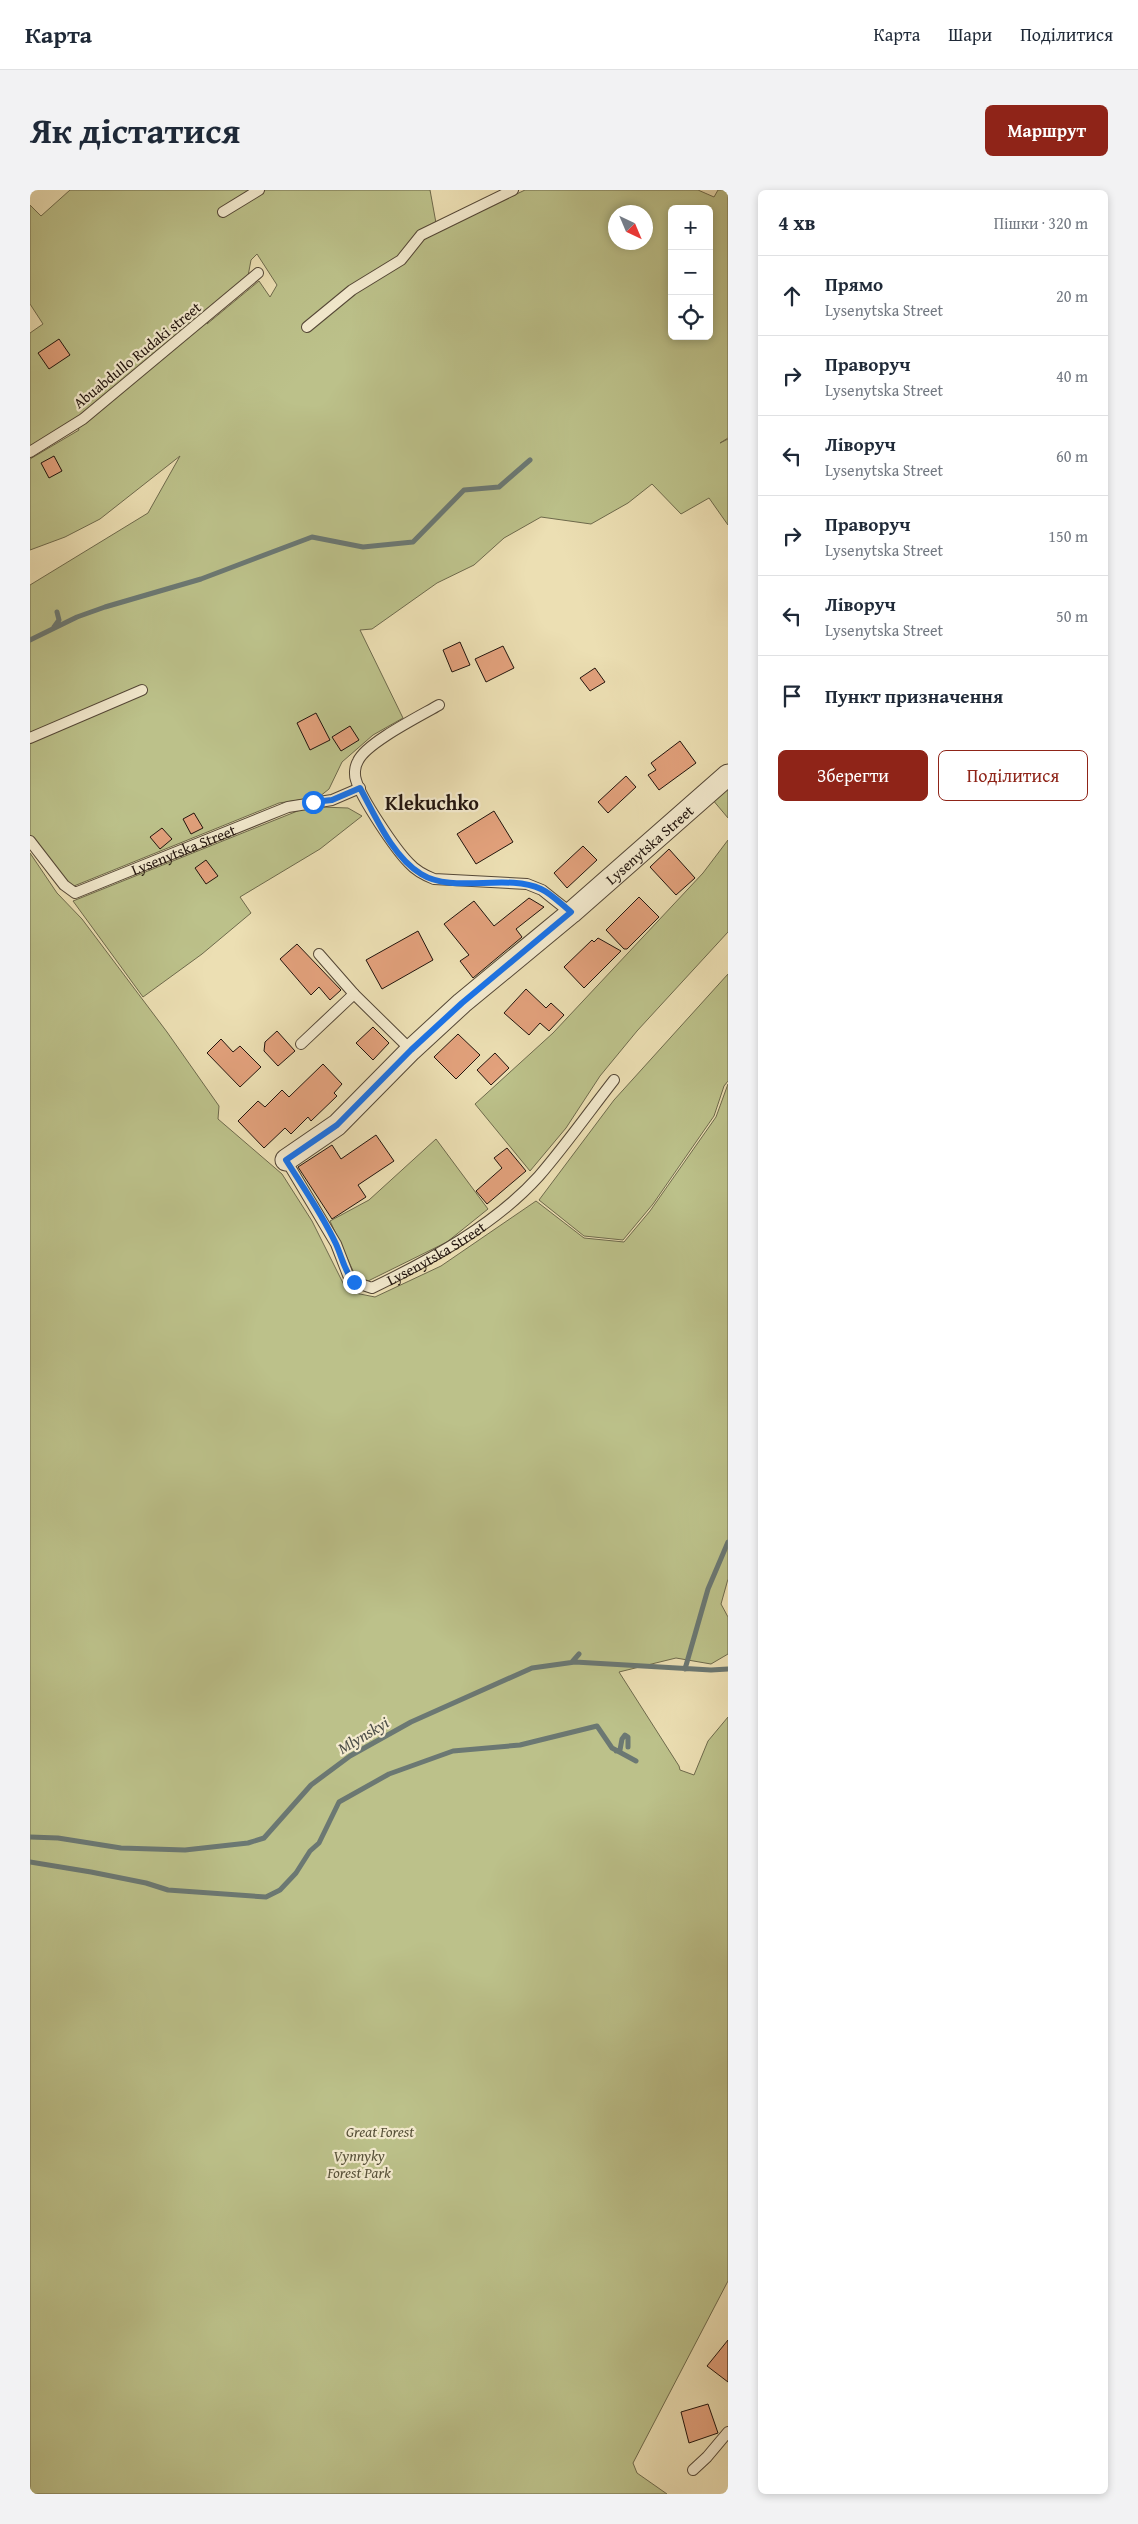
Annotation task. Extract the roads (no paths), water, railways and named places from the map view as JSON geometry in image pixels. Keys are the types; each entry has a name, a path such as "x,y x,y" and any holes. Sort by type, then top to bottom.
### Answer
{"street":[{"name":"Lysenytska Street","path":"286,1160 337,1125 411,1050 462,1003 571,912 728,775"}],"lane":[{"path":"223,212 259,190"},
{"path":"307,328 352,290 401,260 421,235 513,190"},
{"name":"Abuabdullo Rudaki street","path":"30,452 83,419 258,273"},
{"path":"30,738 142,690"},
{"path":"439,705 376,743 361,755 355,771 360,788 390,840 408,863 422,874 434,879 527,884 542,890 571,912"},
{"name":"Lysenytska Street","path":"30,841 69,891 75,893 288,808 332,800 360,788"},
{"path":"319,954 354,994 411,1050"},
{"path":"301,1044 354,994"},
{"name":"Lysenytska Street","path":"286,1160 336,1244 348,1275 354,1282 372,1288 464,1238 509,1203 538,1177 614,1080"},
{"path":"693,2470 707,2458 728,2432"}],"waterway":[{"path":"30,640 77,617 201,579 312,537 363,547 413,542 464,490 499,487 530,460"},
{"path":"54,627 59,620 57,612"},
{"path":"685,1669 708,1589 728,1542"},
{"path":"572,1662 579,1654"},
{"name":"Mlynskyi","path":"30,1837 58,1838 121,1848 185,1850 248,1843 264,1838 311,1785 350,1756 411,1722 532,1668 575,1662 711,1670 728,1669"},
{"name":"Mlynskyi","path":"30,1862 146,1883 168,1890 266,1897 280,1890 296,1873 310,1851 319,1843 339,1802 389,1774 453,1751 520,1745 597,1726 612,1748 636,1761"},
{"path":"616,1751 620,1750 622,1739 625,1735 628,1737 628,1747"}],"district":[{"name":"Klekuchko","path":"432,802"}],"park label":[{"name":"Great Forest","path":"380,2131"},
{"name":"Vynnyky Forest Park","path":"359,2164"}]}
